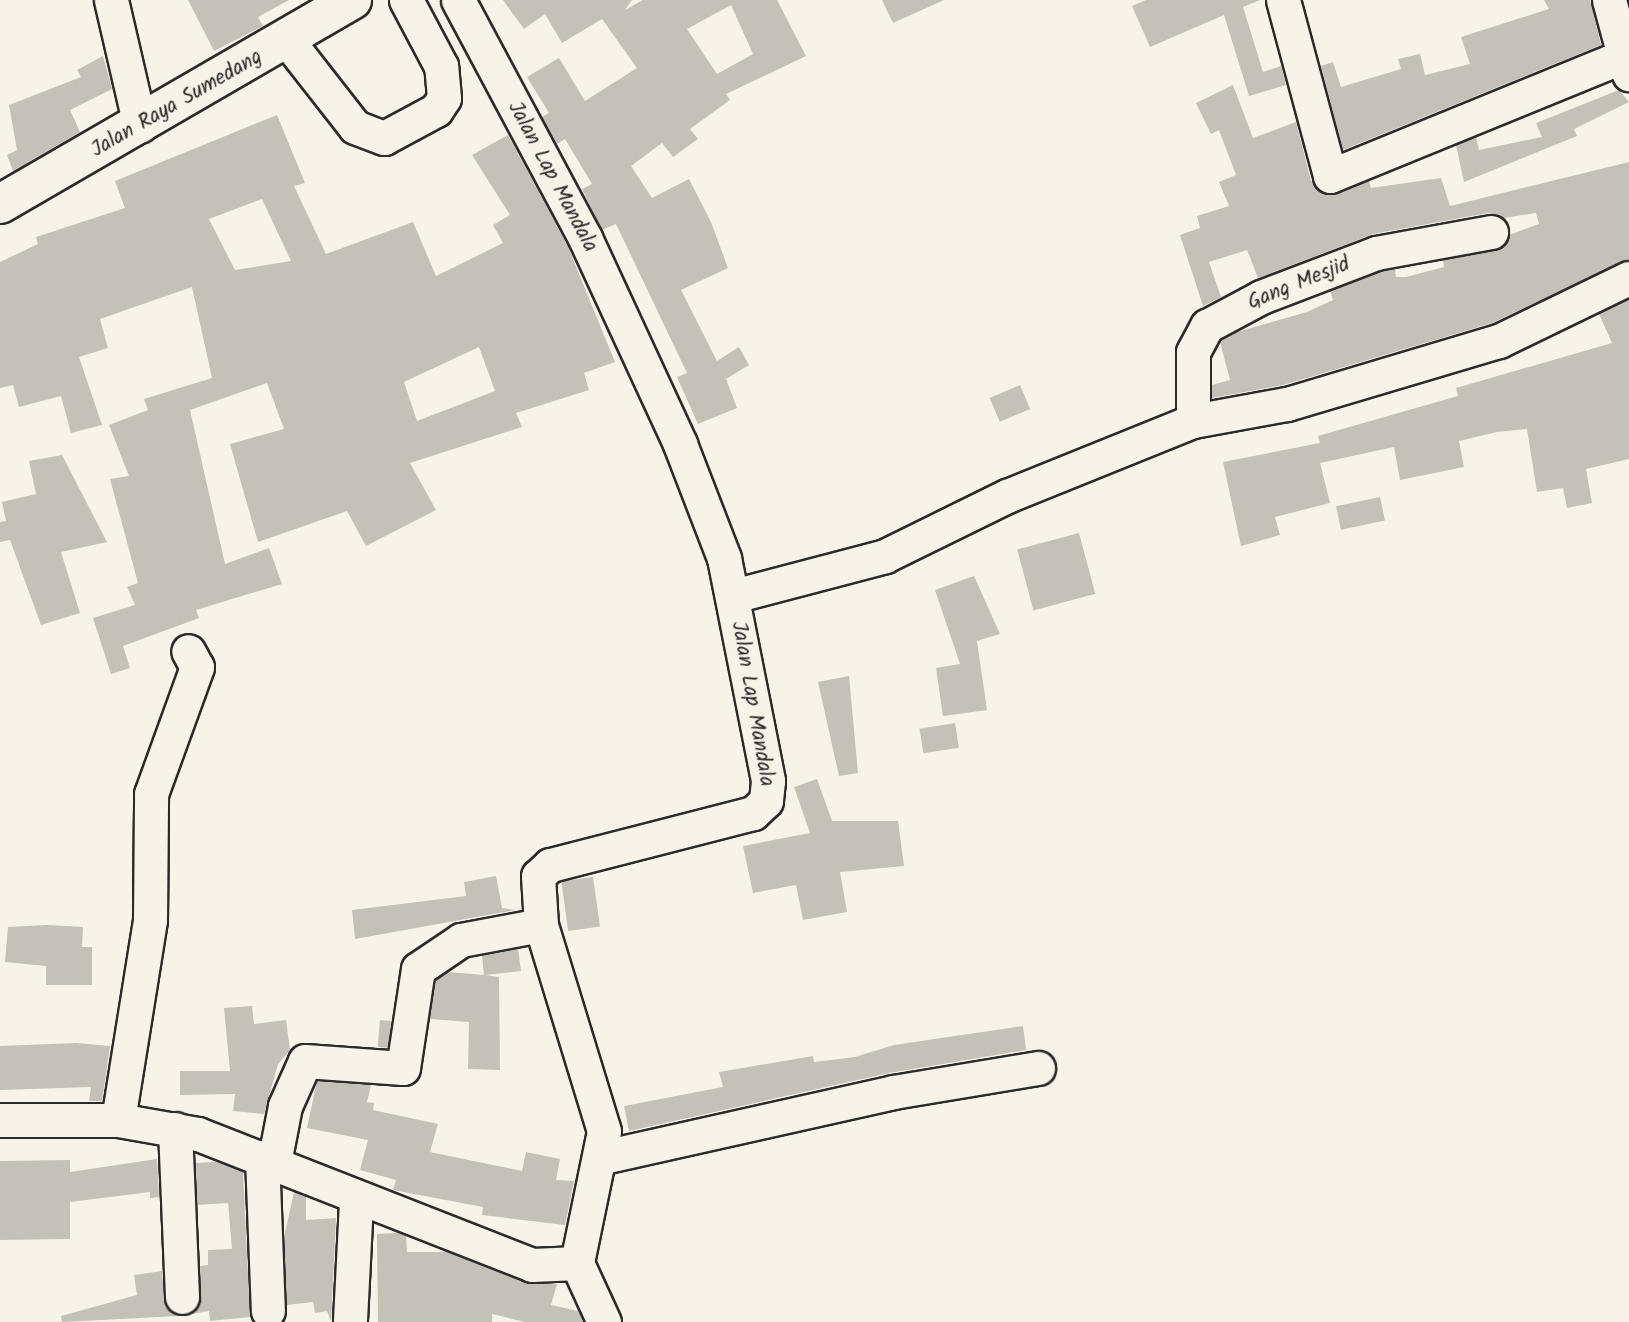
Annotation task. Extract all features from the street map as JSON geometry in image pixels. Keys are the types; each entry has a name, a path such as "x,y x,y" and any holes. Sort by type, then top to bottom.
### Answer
{"highway":[{"name":"Jalan Raya Sumedang","path":"0,204 288,40 352,0"}],"street":[{"path":"111,0 139,126"},
{"path":"288,40 355,128 384,138 436,110 444,99 441,66 406,0"},
{"name":"Jalan Lap Mandala","path":"458,0 585,238 675,432 733,596 766,801 752,813 550,865 535,889 541,925 588,1069 604,1131 603,1157 577,1263"},
{"path":"1283,0 1330,176 1626,65 1609,0"},
{"name":"Gang Mesjid","path":"1193,421 1193,352 1208,326 1261,297 1376,254 1491,232"},
{"path":"733,596 885,555 1007,496 1193,421 1417,369 1544,324 1629,278"},
{"path":"118,1120 150,920 151,793 197,667 188,651"},
{"path":"268,1311 268,1160 285,1106 305,1061 403,1068 418,969 461,940 541,925"},
{"path":"603,1157 894,1092 1038,1068"},
{"path":"0,1120 118,1120 175,1129 268,1160 356,1200 532,1265 577,1263 604,1322"},
{"path":"175,1129 182,1297"},
{"path":"350,1320 356,1200"}],"building":[{"path":"188,0 289,0 258,17 263,26 214,51"},
{"path":"503,0 632,0 625,10 643,0 777,0 806,56 726,94 730,100 690,129 698,139 673,157 662,143 631,166 652,198 689,179 711,222 728,268 681,290 717,361 739,347 749,365 726,379 737,408 698,424 677,377 687,373 616,224 602,230 582,189 592,184 565,139 557,144 542,117 549,113 527,77 559,58 585,101 637,68 602,19 562,43 545,14 524,29","holes":["731,5 753,54 717,74 687,29"]},
{"path":"882,0 944,0 893,23"},
{"path":"1146,0 1260,0 1243,7 1263,72 1281,66 1286,85 1249,96 1224,15 1150,47 1132,6"},
{"path":"1544,0 1590,0 1601,45 1343,150 1321,66 1333,62 1341,87 1401,69 1398,59 1420,54 1425,75 1470,64 1461,37 1549,9"},
{"path":"103,56 112,89 70,110 80,132 13,171 7,155 17,150 9,105 81,77 77,70"},
{"path":"1233,85 1253,138 1296,122 1311,181 1326,195 1369,181 1371,188 1441,178 1450,206 1629,162 1629,259 1492,323 1283,385 1212,398 1212,385 1230,380 1220,342 1237,332 1307,312 1333,300 1330,291 1381,272 1395,269 1396,277 1406,277 1444,267 1443,260 1495,251 1509,235 1539,224 1536,213 1504,218 1488,213 1373,234 1258,278 1247,250 1209,262 1221,297 1203,306 1180,235 1200,228 1197,216 1229,206 1219,182 1236,175 1219,130 1211,134 1196,103"},
{"path":"1619,90 1629,102 1574,129 1577,136 1464,182 1456,145 1476,137 1479,150 1542,137 1536,123"},
{"path":"277,115 305,183 294,186 326,254 413,222 436,276 503,243 493,225 510,215 472,155 508,135 568,247 615,362 584,373 589,390 516,413 522,427 410,463 436,510 366,546 347,511 258,542 230,444 284,429 267,383 190,410 225,564 269,548 282,584 196,610 199,618 123,646 130,668 111,674 93,618 135,605 127,587 138,583 110,479 129,476 109,425 148,410 144,399 212,378 192,287 100,319 108,348 79,357 102,425 71,433 61,396 19,407 13,385 0,388 0,262 38,244 36,237 125,208 115,181","holes":["262,199 291,261 235,270 209,219","479,347 495,391 417,421 404,382"]},
{"path":"1629,299 1629,459 1586,469 1592,503 1567,508 1563,488 1537,492 1527,429 1497,432 1459,441 1464,467 1400,480 1394,447 1320,463 1330,503 1275,517 1280,535 1241,546 1223,462 1320,443 1318,436 1458,396 1456,388 1612,343 1599,314"},
{"path":"1020,385 1030,409 1000,422 990,398"},
{"path":"62,455 107,542 61,552 80,613 41,625 10,540 0,542 0,522 6,521 2,502 36,494 29,461"},
{"path":"1380,497 1385,520 1341,530 1336,506"},
{"path":"1079,533 1095,594 1033,610 1017,550"},
{"path":"974,576 1000,634 977,641 987,710 943,716 936,668 960,664 935,590"},
{"path":"849,676 858,773 839,776 818,682"},
{"path":"955,723 959,748 923,753 919,729"},
{"path":"817,779 832,821 898,821 904,866 840,872 847,912 803,920 796,885 753,893 743,846 810,833 794,787"},
{"path":"496,876 502,908 515,910 355,939 352,910 466,896 464,882"},
{"path":"593,877 600,927 568,931 561,881"},
{"path":"8,927 83,927 82,947 92,947 92,985 46,985 46,966 5,962"},
{"path":"518,949 521,971 485,975 499,977 500,1070 468,1069 469,1022 430,1019 436,980 448,972 484,975 482,956"},
{"path":"252,1006 254,1024 286,1020 290,1050 278,1064 264,1114 233,1111 235,1094 180,1095 180,1071 230,1071 224,1008"},
{"path":"380,1020 391,1021 389,1048 378,1047"},
{"path":"1023,1026 1026,1050 889,1073 629,1131 624,1106 723,1087 719,1072 813,1056 814,1062 855,1057 894,1045"},
{"path":"76,1043 110,1046 102,1101 89,1101 91,1087 0,1090 0,1046"},
{"path":"317,1081 371,1085 367,1102 374,1103 373,1110 438,1124 430,1152 522,1171 526,1152 560,1159 556,1180 574,1181 565,1225 482,1215 483,1207 393,1190 396,1180 360,1170 368,1140 307,1128"},
{"path":"157,1159 159,1197 150,1198 150,1192 70,1202 70,1239 0,1240 0,1161 70,1160 70,1172"},
{"path":"216,1162 243,1172 250,1317 210,1321 209,1311 191,1314 201,1297 200,1266 208,1265 208,1250 232,1249 228,1203 197,1205 196,1163"},
{"path":"294,1192 306,1197 306,1220 336,1218 331,1322 327,1311 315,1313 313,1302 287,1305 284,1237"},
{"path":"397,1233 406,1236 407,1252 447,1252 525,1283 557,1284 551,1305 578,1311 583,1322 525,1322 492,1314 492,1322 378,1322 377,1234"},
{"path":"162,1271 165,1307 179,1316 62,1322 61,1316 137,1295 134,1275"}]}
